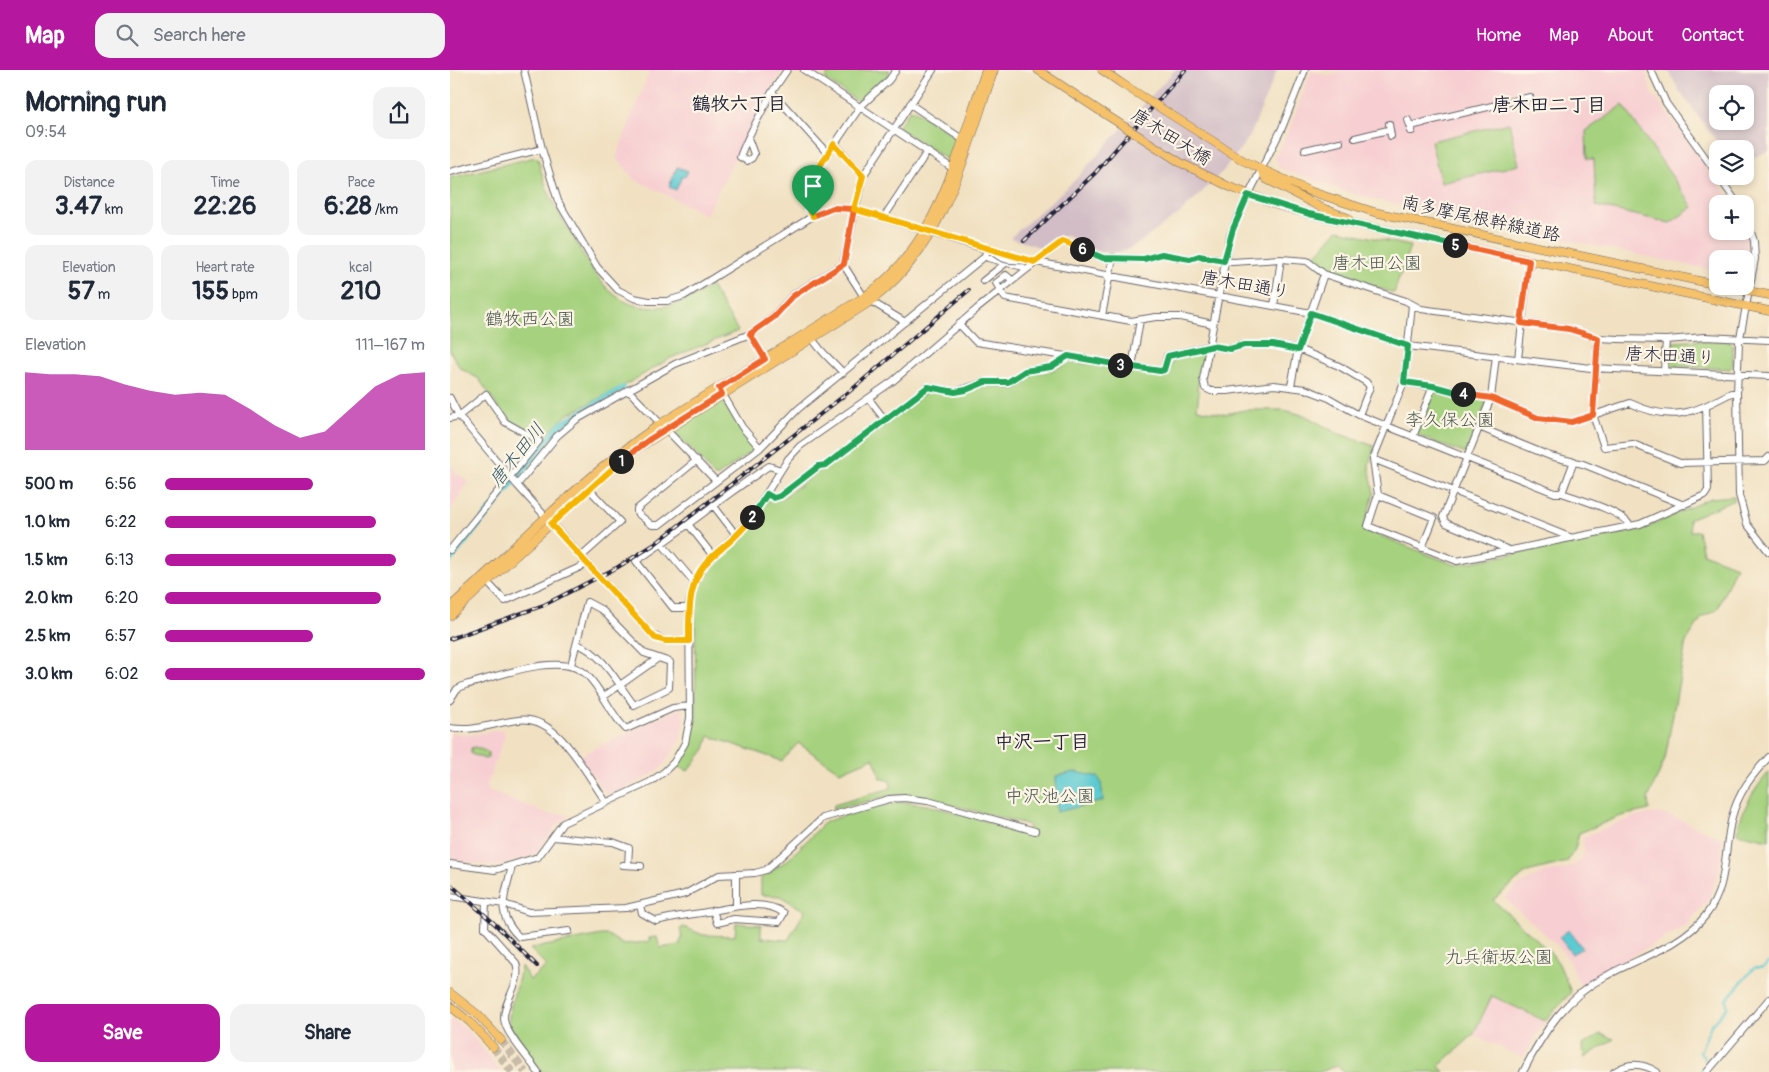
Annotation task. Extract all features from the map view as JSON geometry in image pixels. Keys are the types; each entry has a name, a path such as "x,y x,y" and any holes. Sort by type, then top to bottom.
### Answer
{"main road":[{"path":"930,232 986,70"},
{"path":"450,616 488,582 604,466 720,391 812,338 899,277 930,232 947,203 994,70"},
{"name":"唐木田大橋","path":"1038,70 1181,163 1230,187"},
{"name":"唐木田大橋","path":"1102,70 1244,161"},
{"name":"南多摩尾根幹線道路","path":"1244,161 1334,200 1374,212 1709,283"},
{"path":"1261,170 1266,179 1314,205 1371,228"},
{"name":"南多摩尾根幹線道路","path":"1230,187 1290,210 1769,311"},
{"path":"1754,293 1769,295"},
{"path":"720,391 765,359 867,300"},
{"path":"450,607 662,427"},
{"path":"450,993 477,1014 501,1040"},
{"path":"450,1006 470,1022 493,1048"}],"street":[{"name":"唐木田通り","path":"524,70 542,149 558,201 597,267 618,290 641,300 667,301 684,296 813,216 833,208 854,209 990,250 1026,263 1109,276 1311,313 1408,346 1596,368 1769,376"},
{"path":"748,138 772,92 787,70"},
{"path":"804,70 952,168"},
{"path":"813,216 802,198 802,194 860,107 889,80 896,70"},
{"path":"1304,70 1282,128 1233,229 1224,261 1203,379 1204,385 1208,390 1227,391 1274,385 1291,386 1316,393 1359,415 1413,437 1555,493 1562,493 1622,516 1627,519 1630,526"},
{"path":"1652,70 1666,103 1709,163"},
{"path":"905,322 867,300 844,264 854,209 863,176 929,71"},
{"path":"772,92 828,154"},
{"path":"1410,126 1530,97"},
{"path":"910,104 962,139"},
{"path":"1354,138 1389,130"},
{"path":"1305,150 1340,142"},
{"path":"834,144 863,176"},
{"path":"450,172 542,149"},
{"path":"884,217 927,152"},
{"path":"1214,324 1180,317 1156,317 1140,320 1102,316 1005,298 999,291 996,283 1006,275 1012,280 1026,263 1065,240 1098,257 1144,259 1162,254 1190,259 1199,256 1224,261 1281,259 1307,262 1324,274 1406,301 1421,309 1569,329 1598,338 1769,340"},
{"path":"1754,240 1754,270"},
{"path":"698,460 637,509 637,513 652,525 659,525 760,448 798,410 983,258 990,250"},
{"path":"1102,316 1113,257"},
{"path":"988,258 1006,262 1026,263"},
{"path":"1274,306 1281,259"},
{"path":"1518,359 1529,261"},
{"path":"983,281 1006,262"},
{"path":"450,550 565,428 628,390 685,359 750,334 774,317 793,296 844,264"},
{"path":"1291,386 1298,350 1324,274"},
{"path":"450,864 495,870 512,866 541,854 558,829 568,820 650,782 674,762 688,732 690,706 689,608 694,582 704,565 737,536 794,452 806,441 869,399 917,362 999,291"},
{"path":"1748,295 1739,339 1737,375 1739,500 1744,517 1754,535 1769,552"},
{"path":"1412,305 1404,382 1373,459 1378,496 1368,526 1458,561 1630,526 1684,505 1707,493 1706,406"},
{"path":"1132,367 1140,320"},
{"path":"959,324 976,342 1160,371 1164,370 1168,356 1209,346 1230,349 1244,345 1273,345 1298,350 1339,366 1366,382 1370,387 1359,415"},
{"path":"750,334 765,359"},
{"path":"812,338 822,354 832,360 843,373"},
{"path":"1598,338 1593,415 1604,447 1608,448 1623,443 1633,444 1680,463 1765,460 1769,458"},
{"path":"1664,371 1666,340"},
{"path":"767,494 777,497 819,466 826,465 928,387 955,392 966,390 985,382 1008,382 1025,371 1051,367 1068,356"},
{"path":"1496,356 1491,398 1443,516 1446,523 1512,551"},
{"path":"1404,382 1491,398 1538,418 1572,422 1630,404 1646,411 1684,414 1706,406 1731,393 1737,394"},
{"path":"1413,437 1433,386"},
{"path":"628,390 662,427 698,460 716,481"},
{"path":"720,391 742,427 760,448"},
{"path":"450,418 459,416 486,394 505,422 539,441 514,481"},
{"path":"450,398 459,416 549,522 655,638 665,641 689,641"},
{"path":"869,399 885,420"},
{"path":"1479,427 1550,456 1574,462 1684,505"},
{"path":"1373,459 1573,538"},
{"path":"1562,493 1574,462"},
{"path":"689,608 673,608 636,561 769,466 781,470"},
{"path":"581,557 620,522 589,489"},
{"path":"1378,496 1434,518 1422,548"},
{"path":"714,505 737,536"},
{"path":"688,524 713,556"},
{"path":"662,544 694,582"},
{"path":"488,582 505,601 587,564"},
{"path":"571,665 587,602 602,610 638,649 670,662 669,688 634,706 602,660 586,647 577,644"},
{"path":"603,697 657,658"},
{"path":"450,700 457,689 465,685 547,664 571,665 589,677 626,729 672,708 690,706"},
{"path":"450,728 480,729 526,720 544,723 559,736 606,802"},
{"path":"1523,1072 1544,1032 1576,996 1603,977 1675,942 1689,932 1704,917 1714,902 1723,878 1731,819 1738,799 1754,774 1769,757"},
{"path":"450,896 504,904 529,912 640,906 685,894 719,875 755,873 766,870 823,818 888,799 904,798 928,801 1035,831"},
{"path":"553,837 613,842 629,848 625,865 641,866"},
{"path":"512,866 502,910 507,926 519,938 569,931"},
{"path":"736,874 736,905"},
{"path":"486,901 485,928 517,965 517,977 505,1014 506,1025 538,1072"},
{"path":"640,906 642,913 656,921 679,914 736,905 777,908 784,913 779,922 734,919 717,923 713,910"},
{"path":"1707,1072 1769,999"},
{"path":"1614,1072 1622,1067 1635,1064 1647,1066 1657,1072"}],"shaded area":[{"path":"650,70 783,70 769,91 706,215 634,179 616,157"},
{"path":"1175,70 1277,70 1250,136 1224,170 1179,214 1136,245 1121,252 1099,252 1065,235 1046,249 1010,238 1074,181"},
{"path":"1346,70 1645,70 1652,93 1709,170 1709,185 1720,185 1727,195 1709,195 1709,240 1747,240 1748,250 1709,250 1709,269 1381,201 1341,190 1279,168 1275,158 1293,121 1311,71 1330,76"},
{"path":"1668,70 1769,70 1769,151 1754,157 1754,140 1716,140 1680,92"},
{"path":"450,464 456,473 468,482 450,511"},
{"path":"682,709 684,719 680,740 662,767 648,777 610,795 606,794 579,756 673,711"},
{"path":"503,729 505,736 486,787 489,788 488,791 549,814 569,816 556,826 536,854 498,866 450,861 450,733 471,735"},
{"path":"1655,813 1674,817 1723,839 1719,871 1708,900 1686,926 1580,985 1566,956 1557,945 1504,898 1518,886 1543,873 1565,869 1579,862 1584,853 1583,837 1634,817"},
{"path":"1492,997 1544,1022 1523,1058 1474,1035"},
{"path":"450,1017 470,1033 501,1072 450,1072"}],"green space":[{"path":"830,70 890,70 887,77 861,100 857,101 825,79"},
{"path":"1623,105 1693,207 1670,223 1596,206 1594,159 1587,159 1586,131"},
{"path":"910,110 914,110 955,137 957,140 950,158 946,159 900,129 899,125"},
{"path":"1509,123 1519,165 1441,183 1431,141"},
{"name":"鶴牧西公園","path":"535,157 538,159 545,182 558,212 590,266 606,287 618,297 631,304 644,307 658,307 672,305 685,300 711,286 738,331 671,358 627,384 567,415 547,434 524,430 507,420 479,379 460,368 450,351 450,178"},
{"name":"唐木田公園","path":"1338,230 1410,246 1394,293 1324,270 1311,260"},
{"path":"1701,340 1730,341 1733,344 1733,365 1730,369 1672,366 1669,364 1670,344 1673,342"},
{"path":"1201,353 1204,356 1197,389 1199,392 1197,409 1224,414 1245,410 1284,410 1306,416 1337,433 1374,446 1369,465 1374,494 1363,529 1455,565 1646,528 1710,498 1734,496 1734,500 1689,519 1690,531 1698,531 1703,553 1736,566 1717,610 1702,617 1686,642 1665,759 1648,799 1649,810 1621,816 1579,833 1575,849 1567,862 1527,872 1493,900 1552,954 1559,964 1571,992 1545,1021 1492,996 1473,1035 1439,1066 1444,1072 1343,1072 1337,1065 1321,1072 540,1072 510,1031 509,1023 509,1015 521,966 530,980 547,966 530,949 601,935 608,935 622,944 649,942 649,938 657,937 660,948 679,945 682,938 680,929 684,927 703,935 735,936 736,923 761,925 761,938 788,940 805,911 780,896 761,895 761,878 789,859 825,822 870,807 904,802 927,805 1027,832 1029,825 917,796 888,796 833,810 834,805 891,788 890,781 880,778 873,758 840,772 798,743 782,761 709,736 705,749 688,771 677,766 690,745 696,719 695,595 708,567 742,537 770,498 775,500 781,499 929,390 955,394 983,386 1010,385 1027,374 1053,370 1071,361 1167,377 1173,360"},
{"name":"李久保公園","path":"1437,390 1464,397 1484,399 1486,404 1466,454 1416,435 1434,392"},
{"path":"719,402 725,403 754,445 753,450 718,476 714,476 698,456 674,433 675,429"},
{"path":"475,747 488,752 488,758 485,759 471,754 471,748"},
{"path":"1769,772 1769,840 1737,833 1749,800"},
{"path":"1600,1034 1614,1039 1584,1058 1583,1045"}],"water":[{"path":"677,167 688,171 685,177 682,176 676,190 669,187"},
{"path":"1076,772 1098,777 1101,782 1103,801 1057,812 1056,776"},
{"path":"1569,930 1582,948 1572,954 1559,937"}],"waterway":[{"name":"唐木田川","path":"450,560 560,425 623,388"},
{"path":"1700,1072 1708,1063 1700,1052 1711,1025 1728,1007 1726,1000 1754,968 1763,968 1769,962"}],"tunnel":[{"path":"501,1040 525,1072"},
{"path":"493,1047 512,1072"}],"railway":[{"path":"1024,241 1095,173 1185,70"},
{"path":"450,639 544,605 618,567 655,544 855,387 969,290"},
{"path":"450,884 496,925 537,966"}],"district":[{"name":"鶴牧六丁目","path":"739,104"},
{"name":"唐木田二丁目","path":"1549,105"},
{"name":"中沢一丁目","path":"1042,742"}],"route":[{"path":"813,216 802,198 802,194 834,144 863,176 854,209 988,250 1035,262 1065,240 1103,258 1144,259 1162,254 1190,259 1199,256 1224,261 1237,218 1248,195 1277,206 1309,214 1529,261 1521,323 1569,329 1598,338 1593,415 1572,422 1538,418 1491,398 1404,382 1408,346 1311,313 1298,350 1273,345 1244,345 1230,349 1209,346 1168,356 1164,370 1160,371 1068,356 1062,362 1051,367 1025,371 1013,381 1002,383 985,382 966,390 955,392 943,391 931,386 826,465 819,466 780,496 774,498 767,494 744,528 708,560 699,572 693,586 689,604 689,641 660,640 652,635 551,524 635,450 722,394 719,388 765,359 750,334 774,317 793,296 844,264 854,209 833,208 813,216"}],"park label":[{"name":"中沢池公園","path":"1050,796"},
{"name":"九兵衛坂公園","path":"1499,957"}]}
